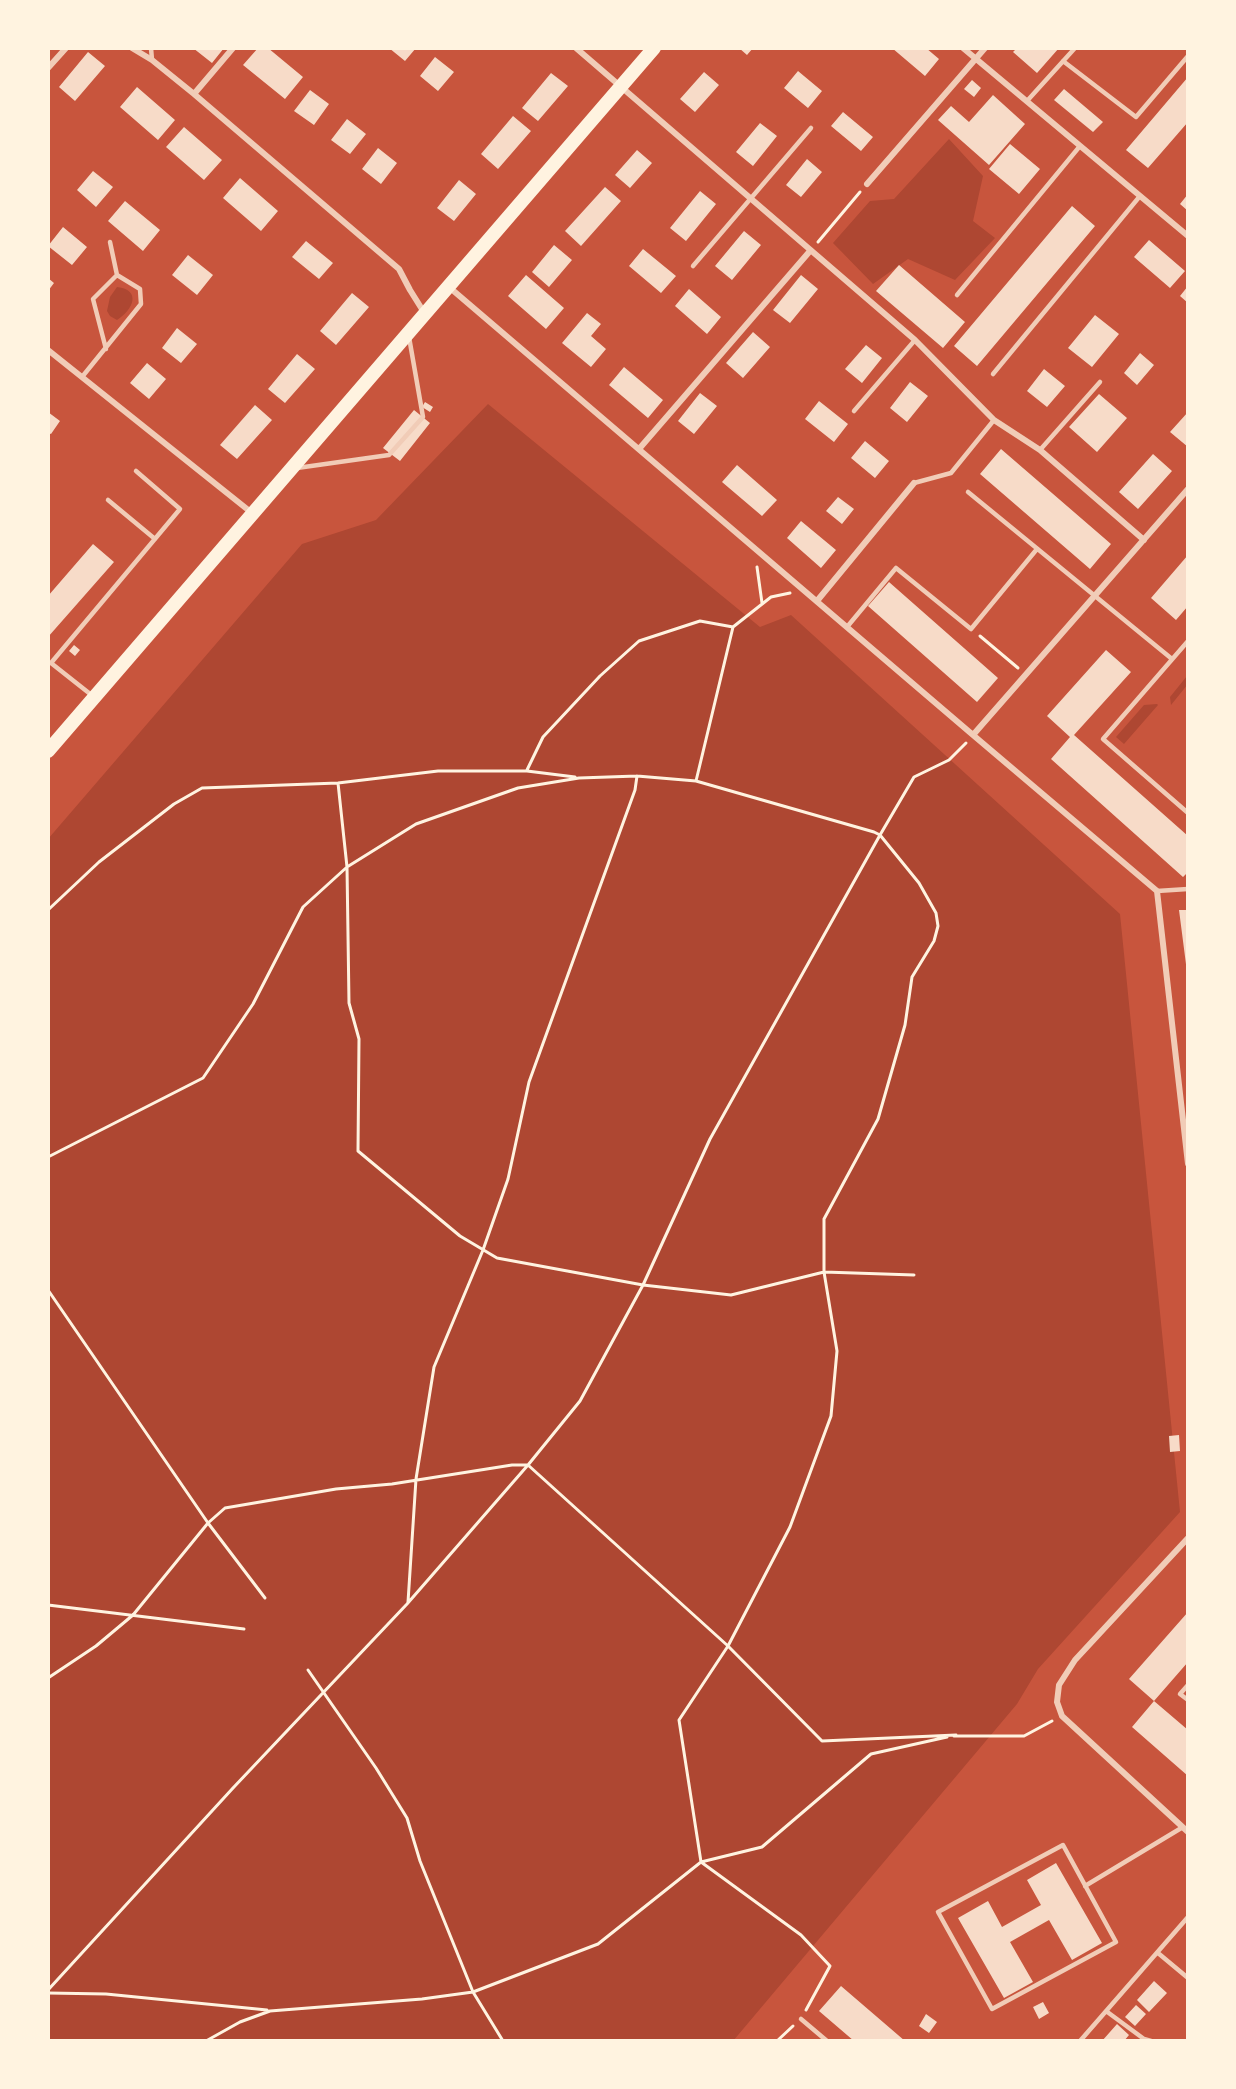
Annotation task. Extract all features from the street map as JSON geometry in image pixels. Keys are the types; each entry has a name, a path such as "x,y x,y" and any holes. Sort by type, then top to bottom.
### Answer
{"main road":[{"path":"48,751 654,48"}],"street":[{"path":"48,68 66,48"},
{"path":"132,48 152,60 194,94 399,269 425,314"},
{"path":"194,94 233,48"},
{"path":"576,48 915,340 994,420 1040,450 1143,540"},
{"path":"963,48 1188,236"},
{"path":"867,184 985,48"},
{"path":"639,449 810,251"},
{"path":"448,287 1156,891 1188,1164"},
{"path":"48,350 253,514"},
{"path":"817,601 914,483"},
{"path":"973,735 1188,489"},
{"path":"1185,1830 1062,1716 1057,1702 1059,1685 1075,1659 1188,1538"}],"lane":[{"path":"151,48 152,60"},
{"path":"1027,101 1075,48"},
{"path":"1063,61 1136,117 1188,56"},
{"path":"693,266 811,128"},
{"path":"957,295 1080,146"},
{"path":"993,374 1140,196"},
{"path":"82,377 141,304 140,289 117,275 110,242"},
{"path":"105,349 93,299 117,275"},
{"path":"292,468 389,455 423,417 408,335"},
{"path":"854,411 915,340"},
{"path":"1040,450 1100,382"},
{"path":"914,483 951,473 994,420"},
{"path":"94,698 51,663 180,509 136,471"},
{"path":"968,492 1172,659"},
{"path":"108,500 155,539"},
{"path":"847,627 896,568 971,629 1037,549"},
{"path":"1188,641 1103,740 1188,813"},
{"path":"1156,891 1188,889"},
{"path":"1180,1091 1188,1090"},
{"path":"1188,1685 1180,1694 1188,1700"},
{"path":"1085,1886 1185,1830"},
{"path":"1063,1845 1085,1886 1116,1942 992,2009 938,1912 1063,1845"},
{"path":"1080,2041 1188,1917"},
{"path":"1158,1953 1188,1978"},
{"path":"1106,2011 1144,2039 1151,2041"},
{"path":"801,2019 827,2041"}],"path":[{"path":"810,251 867,184"},
{"path":"755,548 762,603"},
{"path":"696,781 733,627 771,597 804,590"},
{"path":"526,771 543,737 600,676 639,641 700,621 733,627"},
{"path":"971,629 1026,675"},
{"path":"48,1991 407,1604 528,1465 580,1401 643,1285 711,1138 914,777 948,760 973,735"},
{"path":"48,910 99,862 174,804 202,788 338,783 438,771 526,771 579,778"},
{"path":"407,1604 416,1479 434,1367 483,1250 508,1179 529,1082 635,790 638,776"},
{"path":"48,1157 204,1078 253,1004 303,907 348,867 416,824 518,788 579,778 638,776 696,781 880,835 919,883 936,913 938,926 934,941 912,977 905,1025 878,1119 824,1219 824,1272 837,1351 831,1416 790,1527 728,1646 680,1720 701,1862 801,1935 830,1966 801,2019 777,2041"},
{"path":"338,783 348,867 349,1003 359,1039 358,1151 460,1236 497,1258 643,1285 731,1295 824,1272 914,1275"},
{"path":"48,1290 208,1523 265,1598"},
{"path":"48,1678 96,1646 132,1615 208,1523 225,1508 336,1489 392,1484 512,1465 528,1465 728,1646 822,1741 956,1735 1024,1736 1062,1716"},
{"path":"48,1605 244,1629"},
{"path":"308,1671 376,1768 407,1818 420,1861 473,1992 503,2041"},
{"path":"48,1991 106,1994 270,2010 422,1999 473,1992 598,1944 701,1862 762,1847 871,1754 956,1735"},
{"path":"206,2041 240,2022 270,2010"}],"shaded area":[{"path":"949,139 983,176 973,221 995,238 955,280 908,259 873,284 833,243 870,201 894,199"},
{"path":"117,287 130,292 132,301 131,306 117,320 107,311 110,297"},
{"path":"488,404 760,627 791,615 1120,914 1180,1512 1038,1669 1017,1704 733,2041 48,2041 48,839 302,544 376,520"},
{"path":"1187,676 1188,684 1171,705 1170,697"},
{"path":"1157,704 1124,744 1116,737 1144,705"}],"building":[{"path":"193,48 224,48 212,63"},
{"path":"258,48 268,48 303,77 285,99 243,65"},
{"path":"389,48 416,48 405,61"},
{"path":"739,48 753,48 747,55"},
{"path":"892,48 926,48 939,59 925,76"},
{"path":"1017,48 1059,48 1037,73 1013,52"},
{"path":"88,52 105,66 75,101 59,87"},
{"path":"435,57 454,72 438,91 420,76"},
{"path":"798,71 822,91 808,108 784,88"},
{"path":"704,72 719,85 695,112 680,99"},
{"path":"551,73 568,86 538,121 522,108"},
{"path":"1188,77 1188,122 1148,168 1126,150"},
{"path":"972,80 981,88 974,97 964,89"},
{"path":"137,87 175,120 158,140 120,107"},
{"path":"1064,89 1103,122 1093,132 1054,100"},
{"path":"310,90 329,104 314,125 294,111"},
{"path":"993,95 1025,124 989,165 938,120 951,106 969,122"},
{"path":"843,112 873,137 861,151 831,126"},
{"path":"513,116 531,131 498,169 481,154"},
{"path":"347,119 366,134 350,154 331,140"},
{"path":"760,123 777,136 753,166 736,152"},
{"path":"184,127 222,160 204,180 166,147"},
{"path":"1010,144 1040,169 1019,194 989,169"},
{"path":"378,148 397,163 381,184 362,169"},
{"path":"637,150 652,163 630,188 615,175"},
{"path":"807,159 822,172 801,197 786,185"},
{"path":"93,171 113,187 96,207 77,190"},
{"path":"240,178 278,211 261,231 223,198"},
{"path":"459,180 476,194 454,221 437,208"},
{"path":"605,187 621,201 581,246 565,231"},
{"path":"700,191 716,204 686,241 670,228"},
{"path":"1188,194 1188,211 1180,204"},
{"path":"125,201 160,230 143,251 108,221"},
{"path":"1072,206 1095,226 977,366 954,346"},
{"path":"63,227 87,247 72,265 48,246"},
{"path":"744,231 761,245 732,280 715,266"},
{"path":"1149,240 1185,271 1170,288 1134,257"},
{"path":"306,241 333,263 319,279 292,257"},
{"path":"554,245 572,260 549,287 532,272"},
{"path":"643,249 676,276 661,293 629,266"},
{"path":"188,255 213,275 197,295 172,275"},
{"path":"899,265 965,322 943,348 876,291"},
{"path":"526,275 564,308 546,329 508,296"},
{"path":"801,275 818,289 790,323 773,310"},
{"path":"48,278 54,283 48,291"},
{"path":"1188,286 1188,303 1180,296"},
{"path":"689,289 721,317 707,334 675,306"},
{"path":"352,293 369,307 336,345 320,331"},
{"path":"587,313 601,324 591,336 606,349 591,367 562,343"},
{"path":"1095,315 1119,334 1092,367 1068,348"},
{"path":"177,328 197,344 181,363 162,348"},
{"path":"753,332 770,347 743,378 726,363"},
{"path":"866,345 882,358 862,383 845,369"},
{"path":"1140,353 1154,365 1137,385 1124,373"},
{"path":"297,354 315,369 285,403 268,389"},
{"path":"147,363 166,379 149,399 130,383"},
{"path":"624,367 663,400 648,418 609,385"},
{"path":"1044,369 1065,386 1047,407 1027,391"},
{"path":"910,382 928,396 907,422 890,408"},
{"path":"700,393 717,406 694,434 678,421"},
{"path":"1099,394 1127,418 1097,452 1069,427"},
{"path":"819,401 848,424 834,442 805,419"},
{"path":"425,402 433,407 430,412 422,407"},
{"path":"255,405 272,420 237,459 220,445"},
{"path":"414,410 430,423 400,461 383,448"},
{"path":"48,412 60,421 51,434 48,433"},
{"path":"1188,412 1188,447 1170,432"},
{"path":"865,441 889,461 875,478 851,458"},
{"path":"1001,449 1111,544 1090,569 980,474"},
{"path":"1153,454 1172,471 1138,509 1119,492"},
{"path":"737,465 777,500 762,516 722,482"},
{"path":"838,497 854,509 842,524 826,511"},
{"path":"801,521 836,550 821,568 787,538"},
{"path":"93,544 114,562 48,637 48,596"},
{"path":"1188,555 1188,606 1176,620 1151,598"},
{"path":"889,582 998,678 977,702 868,606"},
{"path":"74,645 80,650 75,656 69,651"},
{"path":"1106,650 1131,672 1074,735 1188,836 1188,872 1183,877 1051,759 1070,737 1047,716"},
{"path":"1179,910 1188,910 1188,972 1187,972"},
{"path":"1179,1435 1180,1451 1170,1452 1169,1436"},
{"path":"1188,1612 1188,1662 1154,1701 1129,1679"},
{"path":"1154,1701 1188,1730 1188,1776 1132,1727"},
{"path":"1056,1863 1102,1943 1072,1960 1049,1920 1010,1942 1033,1982 1004,1998 958,1918 988,1901 1002,1927 1041,1905 1027,1880"},
{"path":"1154,1981 1167,1993 1149,2012 1137,2000"},
{"path":"841,1986 905,2041 854,2041 819,2011"},
{"path":"1043,2002 1049,2013 1039,2019 1033,2007"},
{"path":"1136,2005 1146,2014 1135,2026 1125,2017"},
{"path":"926,2014 937,2022 929,2033 919,2026"},
{"path":"1117,2024 1129,2035 1124,2041 1102,2041"}]}
